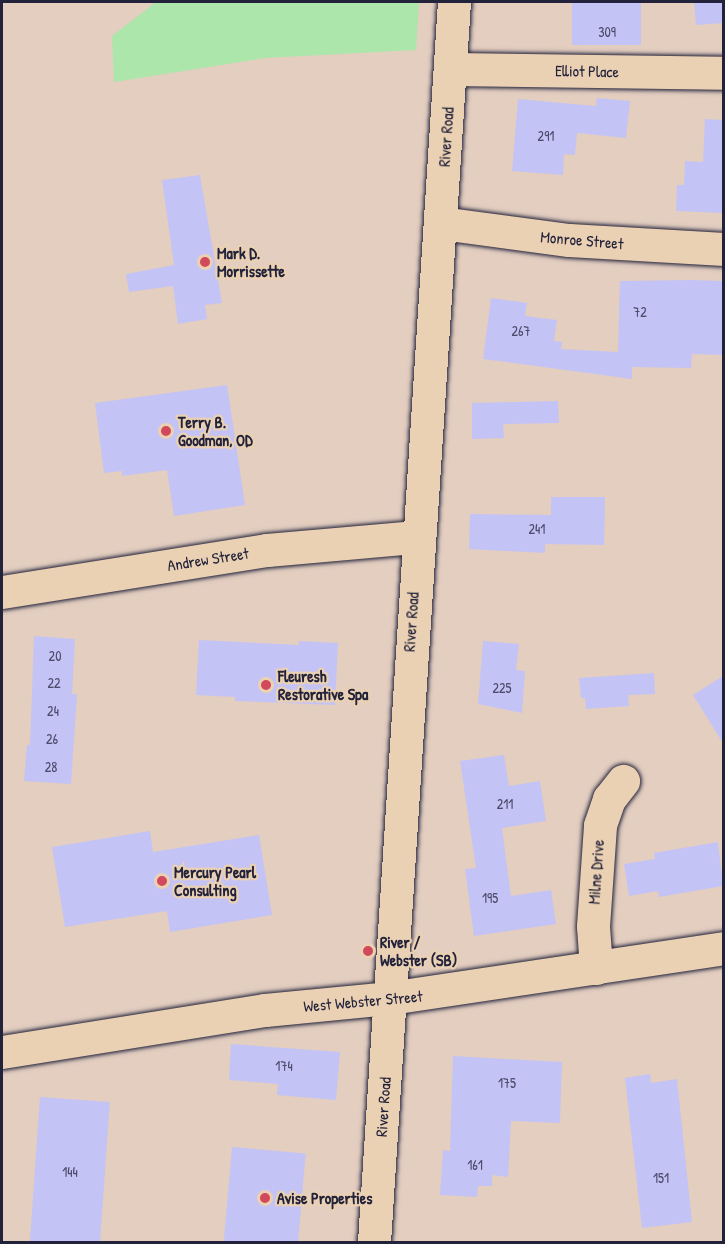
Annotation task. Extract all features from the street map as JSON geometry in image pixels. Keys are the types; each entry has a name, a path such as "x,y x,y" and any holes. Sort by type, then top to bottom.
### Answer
{"street":[{"name":"River Road","path":"374,1242 416,537 441,223 454,2"},
{"name":"Elliot Place","path":"451,69 723,73"},
{"name":"Monroe Street","path":"441,223 569,240 723,249"},
{"name":"Andrew Street","path":"2,592 267,550 416,537"},
{"name":"Milne Drive","path":"596,968 593,926 600,825 609,799 623,781"},
{"name":"West Webster Street","path":"2,1052 265,1010 390,998 723,948"}],"green space":[{"path":"156,2 419,2 416,50 265,58 114,82 112,36"}],"building":[{"path":"572,2 641,2 641,45 572,45"},
{"path":"694,2 723,2 723,23 696,25"},
{"path":"597,98 630,101 626,138 577,133 575,155 564,154 563,175 512,171 518,99 596,106"},
{"path":"705,119 723,120 723,213 676,211 677,185 684,185 685,161 703,162"},
{"name":"Mark D. Morrissette","path":"200,175 222,303 205,305 207,319 178,324 173,286 129,292 126,274 174,265 162,180"},
{"path":"620,281 723,281 723,355 692,354 691,368 632,367 632,379 483,359 491,298 527,303 525,316 557,320 554,341 562,342 561,349 618,352"},
{"name":"Terry B. Goodman, OD","path":"227,385 245,505 174,516 167,470 122,476 122,471 104,473 95,403"},
{"path":"558,401 559,423 503,424 504,438 472,439 472,403"},
{"path":"551,497 605,497 604,545 545,544 545,553 469,549 470,514 551,515"},
{"path":"34,636 75,639 72,694 77,694 71,784 24,781 27,745 30,745"},
{"name":"Fleuresh Restorative Spa","path":"199,640 299,645 299,641 338,643 335,705 235,701 235,697 196,695"},
{"path":"483,641 519,644 516,670 525,671 522,713 478,704"},
{"path":"654,673 655,694 628,695 629,706 586,709 585,698 581,698 579,678"},
{"path":"723,676 723,743 693,695"},
{"path":"504,755 509,786 540,781 546,821 502,828 511,896 551,890 556,924 474,936 465,869 476,868 460,761"},
{"name":"Mercury Pearl Consulting","path":"150,831 153,852 259,835 272,915 170,932 167,911 65,927 52,847"},
{"path":"718,842 723,886 659,897 658,891 629,896 624,864 655,859 654,853"},
{"path":"231,1044 340,1052 336,1100 277,1095 278,1084 229,1080"},
{"path":"453,1056 562,1062 560,1123 511,1121 508,1177 492,1175 492,1186 478,1186 477,1197 440,1195 443,1150 450,1151"},
{"path":"650,1074 651,1083 677,1079 692,1222 642,1228 625,1078"},
{"path":"40,1097 110,1102 100,1242 30,1242"},
{"name":"Avise Properties","path":"232,1147 306,1153 298,1242 224,1242"}],"place":[{"name":"Mark D. Morrissette","path":"205,262"},
{"name":"Terry B. Goodman, OD","path":"166,431"},
{"name":"Fleuresh Restorative Spa","path":"266,685"},
{"name":"Mercury Pearl Consulting","path":"162,881"},
{"name":"River / Webster (SB)","path":"368,951"},
{"name":"Avise Properties","path":"265,1198"}]}
